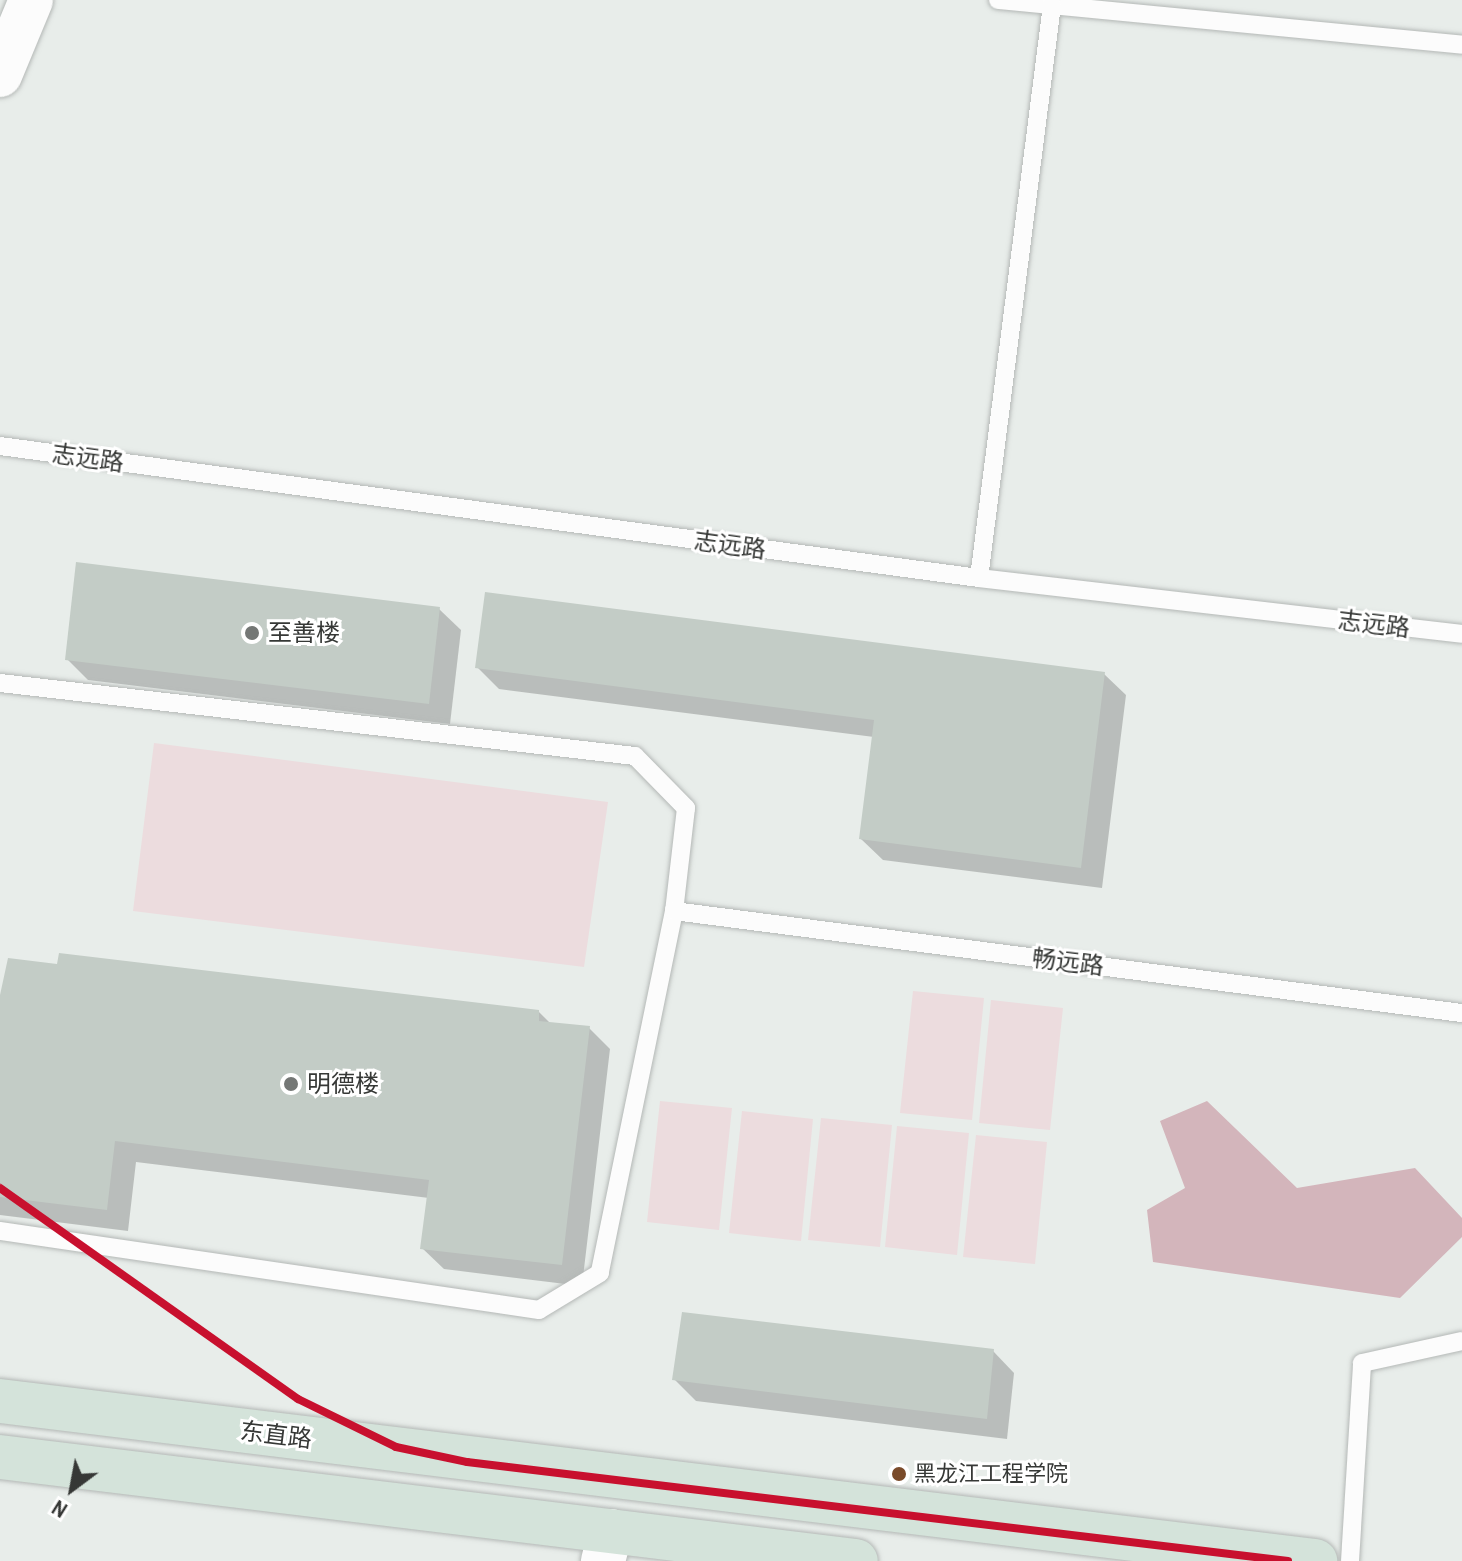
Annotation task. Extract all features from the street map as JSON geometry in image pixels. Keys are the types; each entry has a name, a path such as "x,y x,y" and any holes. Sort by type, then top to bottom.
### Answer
{"highway":[{"name":"东直路","path":"0,1401 1315,1561"},
{"path":"0,1457 607,1546 856,1561"}],"street":[{"path":"0,75 31,0"}],"lane":[{"path":"998,0 1462,45"},
{"path":"979,578 1052,5"},
{"name":"志远路","path":"0,446 979,578 1462,634"},
{"path":"0,683 635,756 686,808 674,911 600,1273 539,1310 0,1231"},
{"name":"畅远路","path":"674,911 1462,1013"},
{"path":"1350,1561 1362,1363 1462,1341"}],"shaded area":[{"path":"154,743 608,802 584,967 133,911"},
{"path":"913,991 984,998 972,1120 900,1113"},
{"path":"991,1000 1063,1008 1050,1130 979,1123"},
{"path":"660,1101 732,1108 719,1230 647,1222"},
{"path":"1207,1101 1297,1188 1415,1168 1462,1218 1462,1237 1400,1298 1153,1262 1147,1210 1185,1188 1160,1121"},
{"path":"742,1111 813,1119 801,1241 729,1233"},
{"path":"821,1118 892,1125 880,1247 808,1240"},
{"path":"897,1126 969,1133 957,1255 885,1247"},
{"path":"976,1135 1047,1142 1035,1264 963,1257"}],"building":[{"name":"至善楼","path":"76,562 440,607 429,704 65,660"},
{"path":"485,592 1105,672 1081,868 859,839 874,720 475,668"},
{"name":"明德楼","path":"59,953 539,1010 539,1021 590,1026 562,1265 420,1249 429,1180 115,1141 107,1210 0,1197 0,995 8,958 57,964"},
{"path":"682,1312 994,1349 987,1419 672,1380"}],"transit line":[{"path":"0,1188 298,1399 396,1447 467,1462 1288,1561"}],"place":[{"name":"至善楼","path":"252,633"},
{"name":"明德楼","path":"291,1084"},
{"name":"黑龙江工程学院","path":"899,1474"}]}
